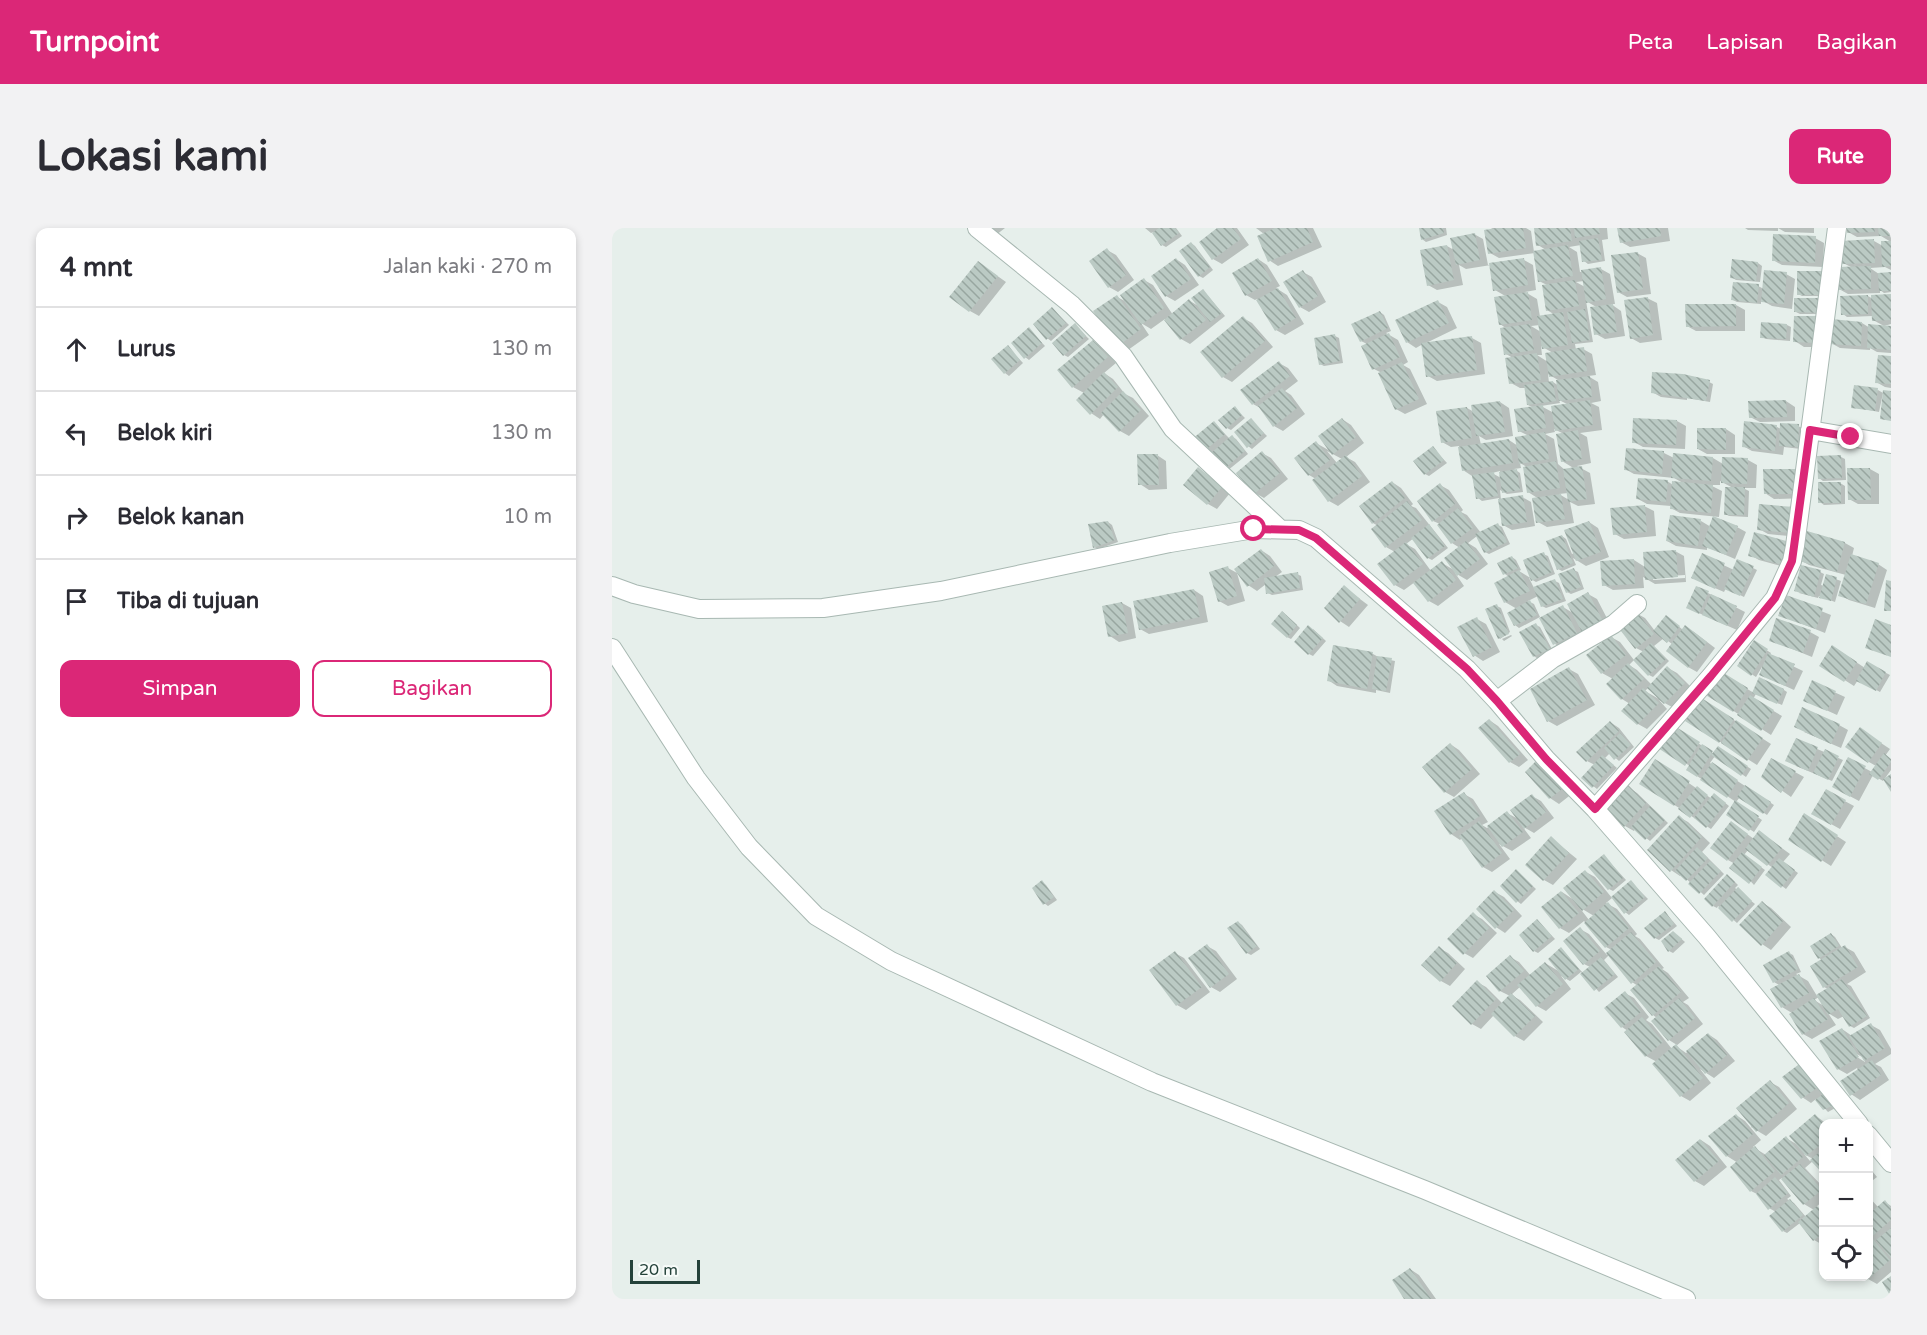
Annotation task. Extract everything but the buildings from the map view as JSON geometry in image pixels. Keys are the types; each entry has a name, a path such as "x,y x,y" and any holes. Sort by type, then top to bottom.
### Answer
{"street":[{"path":"977,228 1072,305 1109,341 1132,367 1173,429 1280,529"},
{"path":"1595,809 1704,685 1775,598 1786,575 1793,553 1837,228"},
{"path":"1810,430 1891,444"},
{"path":"612,585 634,594 699,609 823,608 941,591 1170,543 1254,529 1299,530 1316,538 1467,669 1546,759 1595,809 1707,937 1855,1119"},
{"path":"1497,701 1552,659 1614,624 1637,604"},
{"path":"612,648 696,778 749,847 816,916 891,961 1152,1082 1425,1190 1686,1299"},
{"path":"1873,1140 1891,1163"}],"route":[{"path":"1254,529 1299,530 1316,538 1467,669 1546,759 1595,809 1711,676 1775,598 1792,561 1810,430 1851,437"}]}
